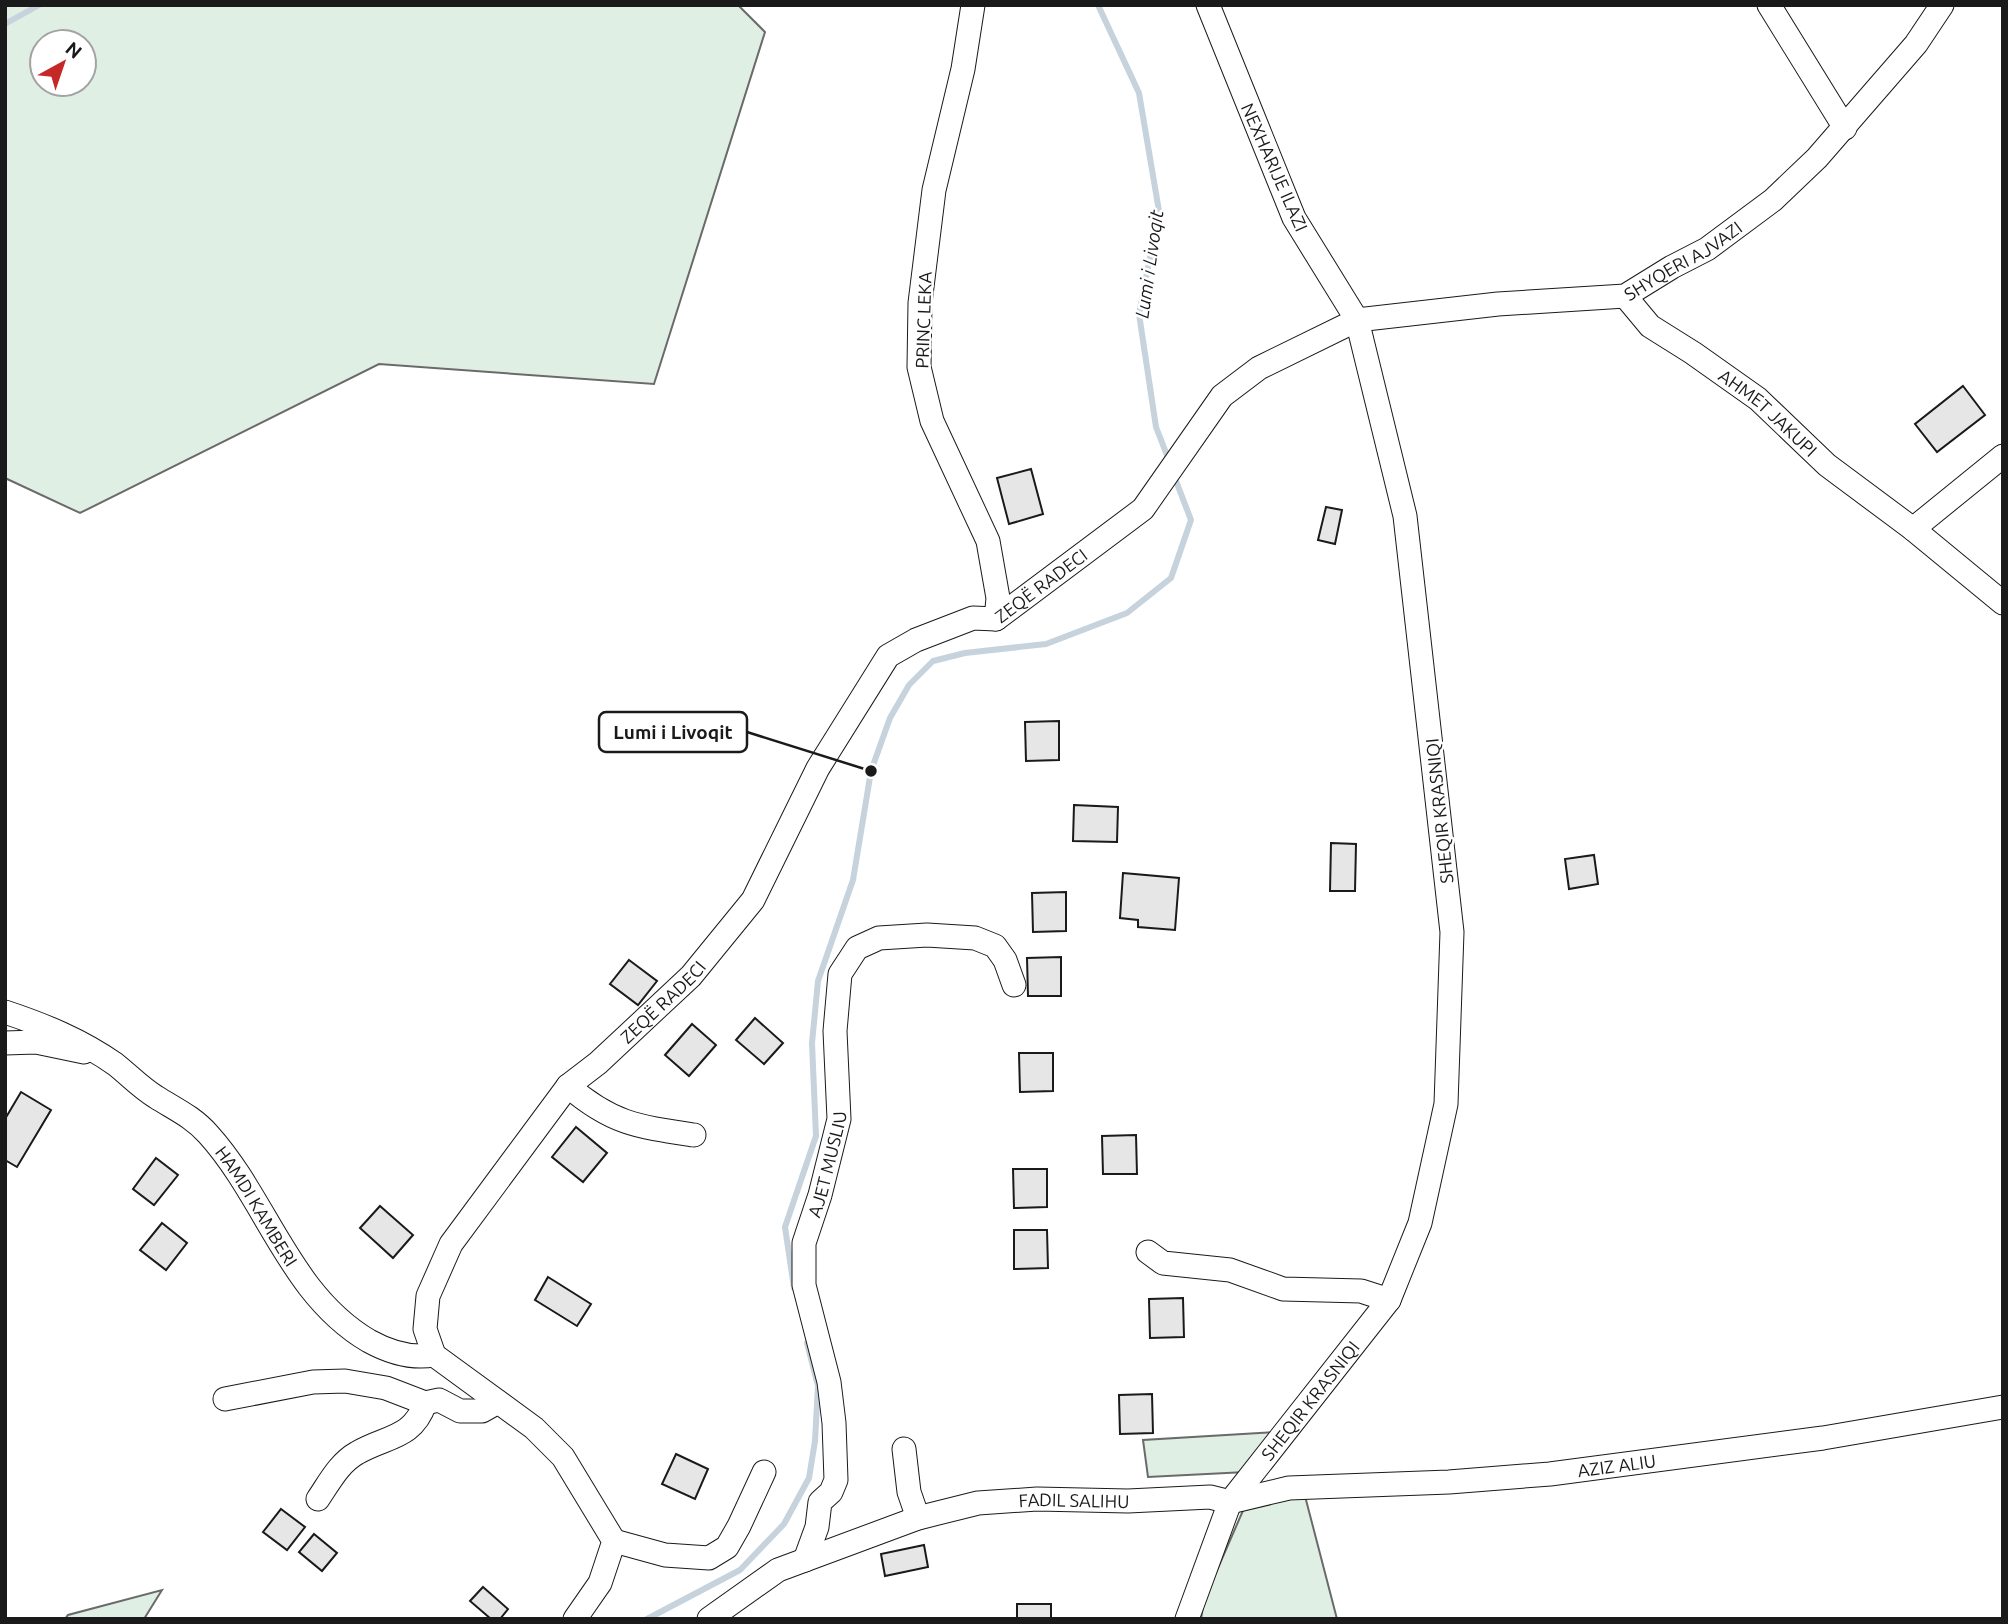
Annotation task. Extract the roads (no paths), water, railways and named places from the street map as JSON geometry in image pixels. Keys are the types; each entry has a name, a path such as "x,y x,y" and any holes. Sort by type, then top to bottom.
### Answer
{"street":[{"name":"NEXHARIJE ILAZI","path":"1208,5 1294,218 1357,320"},
{"path":"1769,5 1845,128"},
{"name":"SHYQERI AJVAZI","path":"1357,320 1498,303 1625,296 1707,249 1773,200 1845,128 1916,44 1942,5"},
{"name":"PRINC LEKA","path":"967,7 963,69 934,190 920,303 919,367 932,421 988,541 999,598 996,619"},
{"name":"AHMET JAKUPI","path":"1625,296 1650,326 1693,352 1758,399 1827,466 1913,529 2003,603"},
{"name":"ZEQË RADECI","path":"434,1355 425,1329 428,1296 451,1244 568,1086 598,1063 691,976 753,900 818,768 888,656 916,640 973,618 996,619 1143,509 1222,396 1259,368 1357,320"},
{"name":"SHEQIR KRASNIQI","path":"1188,1619 1230,1502 1389,1300 1420,1223 1446,1104 1452,932 1405,516 1357,320"},
{"path":"1913,529 2003,456"},
{"name":"AJET MUSLIU","path":"805,1560 817,1527 820,1503 831,1492 836,1480 829,1382 804,1284 804,1243 823,1184 839,1119 835,1031 840,974 857,948 879,938 927,935 975,938 995,946 1005,960 1014,985"},
{"name":"HAMDI KAMBERI","path":"5,1012 58,1031 94,1051 156,1097 184,1113 207,1133 232,1164 308,1286 351,1330 382,1348 417,1358 434,1355"},
{"path":"5,1043 36,1042 78,1052 94,1051"},
{"path":"568,1086 590,1105 624,1122 694,1135"},
{"path":"1148,1252 1163,1264 1230,1270 1283,1289 1361,1290 1389,1300"},
{"path":"434,1355 534,1428 563,1457 614,1541 666,1555 709,1558 727,1547 764,1472"},
{"path":"225,1399 313,1382 345,1381 386,1388 425,1403 439,1400 460,1411 482,1411 498,1402"},
{"path":"318,1499 337,1469 356,1453 410,1429 420,1418 425,1403"},
{"name":"AZIZ ALIU","path":"1230,1502 1289,1488 1449,1482 1550,1474 1823,1438 2003,1407"},
{"path":"904,1449 909,1492 918,1518"},
{"name":"FADIL SALIHU","path":"709,1619 778,1570 918,1518 978,1503 1037,1499 1128,1501 1210,1497 1230,1502"},
{"path":"575,1619 600,1583 614,1541"}],"waterway":[{"path":"5,24 39,5"},
{"name":"Lumi i Livoqit","path":"1098,5 1139,93 1159,211 1139,314 1156,427 1170,463"},
{"name":"Lumi i Livoqit","path":"794,1288 785,1227 816,1136 812,1043 818,981 853,880 871,771 890,718 909,685 933,661 965,653 1046,644 1127,613 1171,578 1191,520 1173,473"},
{"name":"Lumi i Livoqit","path":"647,1619 740,1570 784,1524 809,1478 815,1441 818,1386 807,1343"}],"place":[{"name":"Lumi i Livoqit","path":"871,771"}]}
